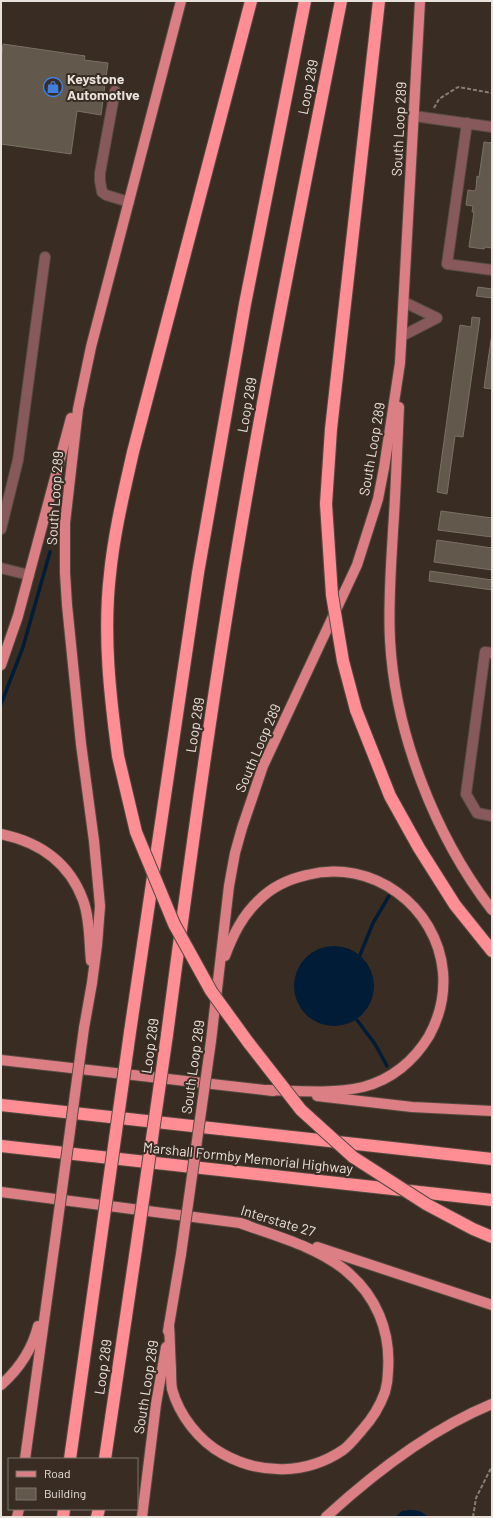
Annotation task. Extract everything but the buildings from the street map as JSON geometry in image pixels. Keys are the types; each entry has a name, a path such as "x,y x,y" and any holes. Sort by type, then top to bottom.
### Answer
{"highway":[{"path":"252,1 133,452 118,516 110,576 107,633 110,700 118,756 136,832 174,924 211,991 248,1042 301,1110 353,1157 426,1204 473,1229 492,1237"},
{"name":"Loop 289","path":"70,1458 130,1032 198,573 243,312 305,1"},
{"name":"Loop 289","path":"106,1458 167,1035 198,802 246,495 293,240 341,1"},
{"path":"378,1 331,429 326,504 332,595 343,661 356,710 390,796 419,848 455,905 492,951"},
{"name":"Marshall Formby Memorial Highway","path":"1,1105 492,1159"},
{"name":"Marshall Formby Memorial Highway","path":"1,1146 492,1200"}],"main road":[{"name":"South Loop 289","path":"25,1458 84,1028 92,983 100,906 94,841 80,744 65,573 65,522 70,464 78,409 91,347 181,1"},
{"name":"South Loop 289","path":"142,1517 156,1404 181,1254 211,1041 229,886 235,853 242,828 264,766 343,596 359,558 378,499 400,363 420,1"},
{"path":"1,665 14,630 91,347"},
{"path":"400,363 396,484 390,591 390,639 393,670 399,705 416,765 427,796 454,853 471,881 492,910"},
{"path":"1,834 36,845 52,856 62,866 76,886 83,901 88,923 92,983"},
{"path":"219,973 232,937 239,924 260,899 286,881 316,872 330,871 355,873 377,880 391,887 407,899 420,912 437,945 442,962 444,984 442,1003 436,1024 425,1043 401,1069 383,1080 363,1087 330,1091 267,1090"},
{"path":"1,1060 412,1107 492,1111"},
{"name":"Interstate 27","path":"1,1192 240,1223 492,1305"},
{"path":"169,1326 172,1388 178,1405 187,1421 199,1436 217,1451 234,1460 252,1467 271,1470 290,1470 312,1465 344,1449 366,1426 377,1410 386,1391 389,1357 383,1322 376,1306 366,1291 346,1271 324,1256 240,1223"},
{"path":"1,1385 11,1375 35,1339 48,1292"},
{"path":"326,1517 349,1495 396,1460 442,1429 492,1404"}],"lane":[{"path":"115,92 100,173 100,181 102,192 106,195 129,202"},
{"path":"414,116 492,127"},
{"path":"467,123 447,264 492,270"},
{"path":"1,529 18,460 45,257"},
{"path":"402,336 437,318 404,302"},
{"path":"1,568 29,575"},
{"path":"492,653 485,652 466,794 477,813 492,816"}],"path":[{"path":"428,118 439,99 458,86 486,90 492,93"},
{"path":"473,1517 476,1498 492,1466"}],"water":[{"path":"326,946 342,946 363,957 374,978 374,994 363,1015 342,1026 326,1026 312,1020 305,1015 300,1008 294,994 294,978 300,964 305,957 312,952"},
{"path":"402,1511 420,1511 428,1517 395,1517"}],"waterway":[{"path":"1,704 23,647 50,552"},
{"path":"360,955 373,923 389,896"},
{"path":"357,1020 375,1044 387,1066"}],"place":[{"name":"Keystone Automotive","path":"53,87"}]}
